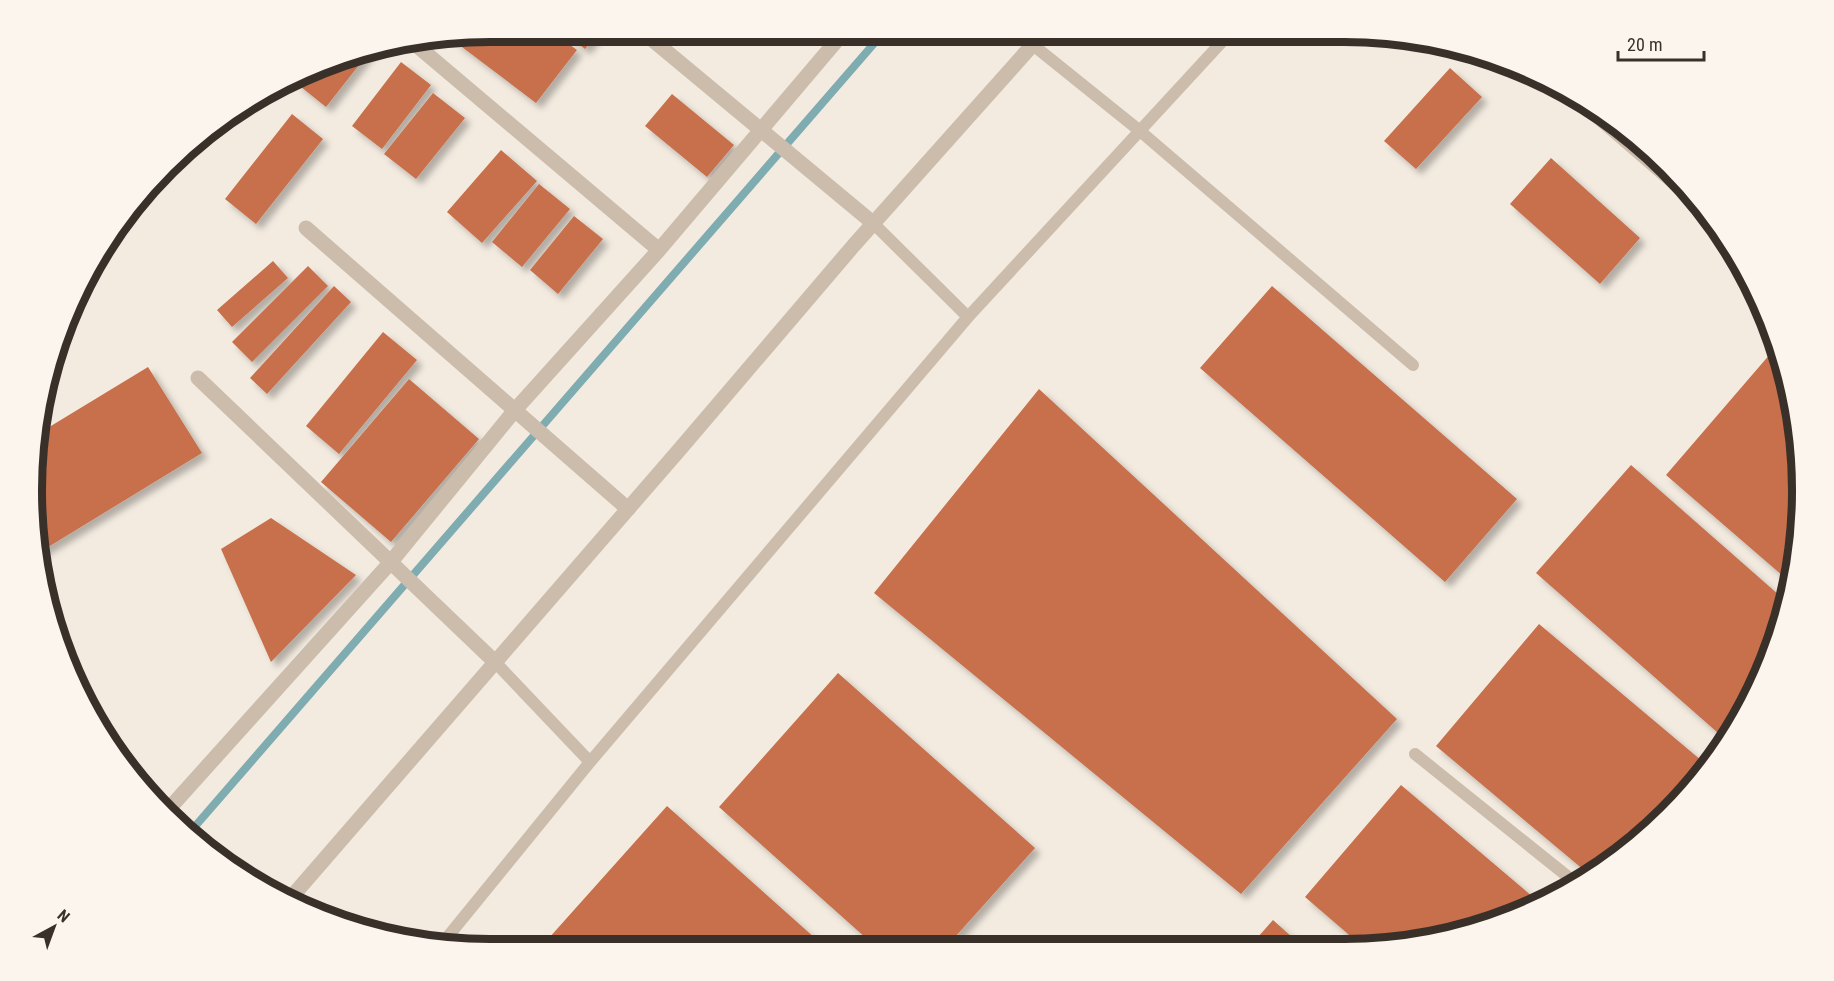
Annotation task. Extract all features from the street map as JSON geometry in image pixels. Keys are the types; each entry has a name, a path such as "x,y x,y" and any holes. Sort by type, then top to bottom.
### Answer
{"street":[{"path":"656,42 873,223"},
{"path":"171,806 390,563 515,410 659,250 835,42"},
{"path":"294,894 873,223 1036,42"},
{"path":"420,48 659,250"},
{"path":"306,228 628,508"},
{"path":"198,378 495,662"}],"lane":[{"path":"448,937 590,762 968,317 1222,42"},
{"path":"1033,45 1140,130 1413,365"},
{"path":"873,223 968,317"},
{"path":"495,662 590,762"},
{"path":"1415,754 1569,878"}],"building":[{"path":"566,42 577,50 536,103 457,43"},
{"path":"576,42 591,42 585,49"},
{"path":"362,61 326,107 299,85"},
{"path":"401,62 431,85 382,149 352,126"},
{"path":"1450,68 1482,97 1416,169 1384,141"},
{"path":"433,93 465,118 416,179 384,154"},
{"path":"672,94 734,145 707,177 645,126"},
{"path":"292,114 323,139 256,224 225,199"},
{"path":"501,150 537,181 482,243 447,212"},
{"path":"1551,158 1640,238 1600,284 1510,204"},
{"path":"539,184 570,209 522,267 492,242"},
{"path":"574,216 603,239 558,294 530,270"},
{"path":"273,261 288,278 232,327 217,310"},
{"path":"308,266 328,286 252,362 232,342"},
{"path":"334,286 351,302 267,394 250,378"},
{"path":"1272,286 1517,499 1445,582 1200,368"},
{"path":"383,332 417,360 339,454 306,426"},
{"path":"1770,354 1783,403 1791,461 1791,520 1783,576 1666,475"},
{"path":"148,367 202,453 46,548 42,490 47,429"},
{"path":"409,379 479,439 391,542 321,482"},
{"path":"1039,389 1397,719 1241,894 874,593"},
{"path":"1631,465 1779,595 1758,662 1746,689 1720,734 1536,573"},
{"path":"271,518 356,575 271,662 221,549"},
{"path":"1539,624 1701,761 1661,808 1617,846 1583,869 1436,746"},
{"path":"838,673 1035,848 953,939 867,939 719,807"},
{"path":"1401,785 1533,897 1460,924 1402,935 1353,939 1305,897"},
{"path":"667,806 816,939 548,939"},
{"path":"1273,920 1294,939 1256,939"}],"waterway":[{"path":"194,827 875,42"}]}
